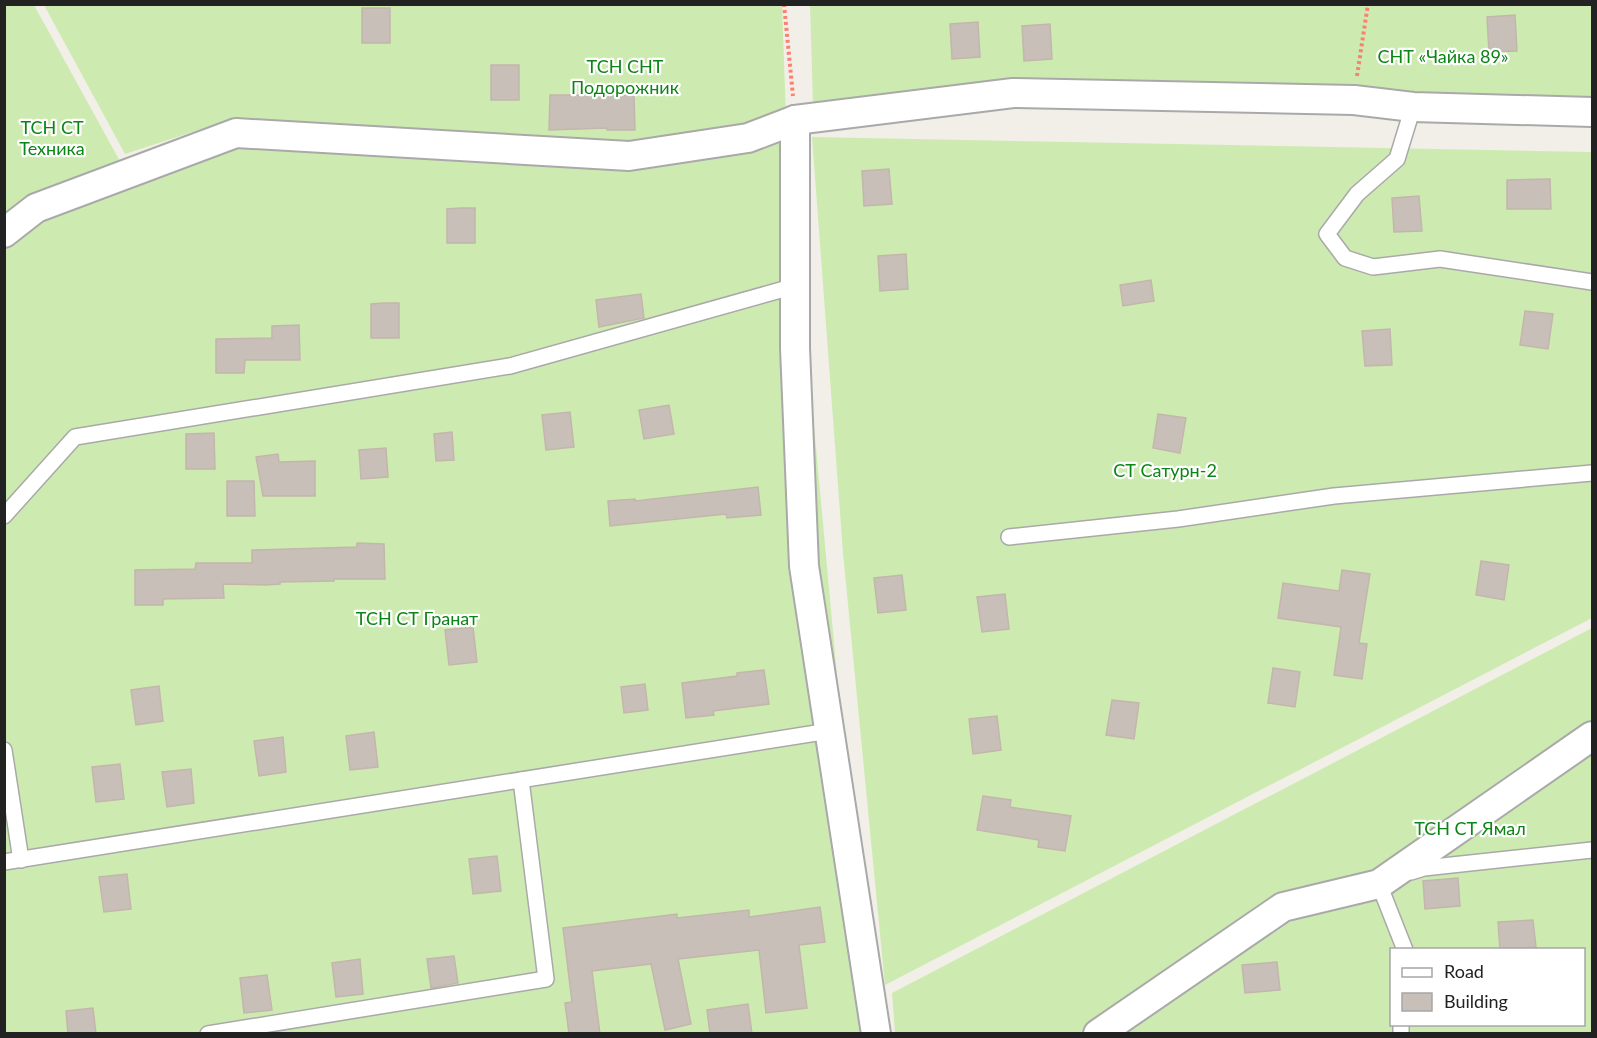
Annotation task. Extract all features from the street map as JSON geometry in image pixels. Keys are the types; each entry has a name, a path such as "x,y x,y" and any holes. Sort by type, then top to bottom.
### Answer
{"street":[{"path":"4,233 36,208 236,133 629,156 748,138 795,120 1012,93 1354,100 1413,107 1593,112"},
{"path":"795,120 795,348 804,566 876,1034"},
{"path":"1098,1034 1283,907 1379,884 1593,736"}],"lane":[{"path":"1413,107 1397,159 1357,194 1328,234 1345,258 1372,267 1440,259 1593,282"},
{"path":"4,516 75,437 510,366 795,286"},
{"path":"1009,537 1178,519 1334,496 1593,473"},
{"path":"4,862 829,731"},
{"path":"4,750 21,860"},
{"path":"208,1034 546,979 521,780"},
{"path":"1404,948 1379,884 1424,868 1593,850"}],"path":[{"path":"784,4 795,120"},
{"path":"1354,100 1368,4"}],"green space":[{"name":"ТСН СТ Техника","path":"5,5 34,5 121,163 5,224"},
{"name":"ТСН СНТ Подорожник","path":"44,5 782,5 786,118 628,150 226,121 125,154"},
{"name":"СНТ «Чайка 89»","path":"810,5 1592,5 1592,111 813,105"},
{"name":"ТСН СТ Гранат","path":"787,133 870,1033 5,1034 5,243 41,214 237,140 629,163"},
{"name":"СТ Сатурн-2","path":"812,137 1592,152 1592,618 885,985 843,553"},
{"name":"ТСН СТ Ямал","path":"1592,628 1592,1033 895,1033 892,993"}],"building":[{"path":"362,8 390,8 390,43 362,43"},
{"path":"1515,15 1517,51 1489,52 1487,17"},
{"path":"978,22 980,57 952,59 950,24"},
{"path":"1050,24 1052,59 1024,61 1022,26"},
{"path":"491,65 519,65 519,100 491,100"},
{"path":"550,95 634,95 635,130 607,130 607,128 549,130"},
{"path":"889,169 892,204 864,206 862,171"},
{"path":"1550,179 1551,209 1507,209 1507,180"},
{"path":"1419,196 1422,231 1394,232 1392,198"},
{"path":"475,208 475,243 447,243 447,209"},
{"path":"906,254 908,289 880,291 878,256"},
{"path":"1151,280 1154,301 1123,306 1120,285"},
{"path":"641,294 644,318 599,327 596,300"},
{"path":"399,303 399,338 371,338 371,304"},
{"path":"1525,311 1553,314 1548,349 1520,345"},
{"path":"299,325 300,360 245,360 244,373 216,373 216,339 272,338 272,326"},
{"path":"1390,329 1392,365 1365,366 1362,331"},
{"path":"669,405 674,434 644,439 639,410"},
{"path":"570,412 574,447 546,450 542,415"},
{"path":"1158,414 1186,418 1180,453 1153,448"},
{"path":"452,432 454,460 436,461 434,434"},
{"path":"214,433 215,469 186,469 186,434"},
{"path":"386,448 388,477 361,479 359,450"},
{"path":"278,454 279,462 315,461 315,496 263,496 256,457"},
{"path":"227,481 254,481 255,516 227,516"},
{"path":"758,487 761,515 727,518 726,514 610,526 608,501 635,499 635,501"},
{"path":"357,543 384,544 385,579 334,579 334,581 280,582 280,584 266,585 223,584 224,598 163,599 163,605 135,605 135,570 195,569 196,563 252,563 252,550 357,547"},
{"path":"1481,561 1509,565 1504,600 1476,595"},
{"path":"1342,570 1370,574 1359,643 1367,644 1362,679 1334,675 1341,627 1278,618 1283,583 1339,591"},
{"path":"902,575 906,610 878,613 874,578"},
{"path":"1005,594 1009,629 982,632 977,597"},
{"path":"473,627 477,662 449,665 445,630"},
{"path":"1273,668 1300,672 1295,707 1268,703"},
{"path":"764,670 769,704 713,711 714,715 686,718 682,683"},
{"path":"645,684 648,710 624,713 621,687"},
{"path":"159,686 163,721 136,725 131,690"},
{"path":"1112,700 1139,703 1134,739 1106,735"},
{"path":"997,716 1001,750 973,754 969,719"},
{"path":"374,732 378,767 350,770 346,736"},
{"path":"283,737 286,772 259,776 254,741"},
{"path":"120,764 124,799 96,802 92,767"},
{"path":"191,769 194,803 167,807 162,772"},
{"path":"983,796 1011,800 1010,807 1071,816 1065,851 1038,847 1039,840 977,830"},
{"path":"497,856 501,891 473,894 469,859"},
{"path":"127,874 131,909 104,912 99,877"},
{"path":"1458,878 1460,906 1425,909 1423,881"},
{"path":"820,907 825,942 799,945 807,1008 766,1013 759,950 678,959 691,1024 665,1030 651,964 592,971 600,1034 569,1034 565,1003 572,1002 563,928 677,914 677,918 749,910 749,917"},
{"path":"1533,920 1536,947 1500,948 1498,922"},
{"path":"454,956 458,983 431,988 427,959"},
{"path":"360,959 363,994 336,997 332,963"},
{"path":"1277,962 1280,990 1245,993 1242,965"},
{"path":"267,975 272,1010 244,1013 240,978"},
{"path":"748,1004 752,1034 710,1034 707,1010"},
{"path":"93,1008 96,1034 68,1034 66,1011"}]}
